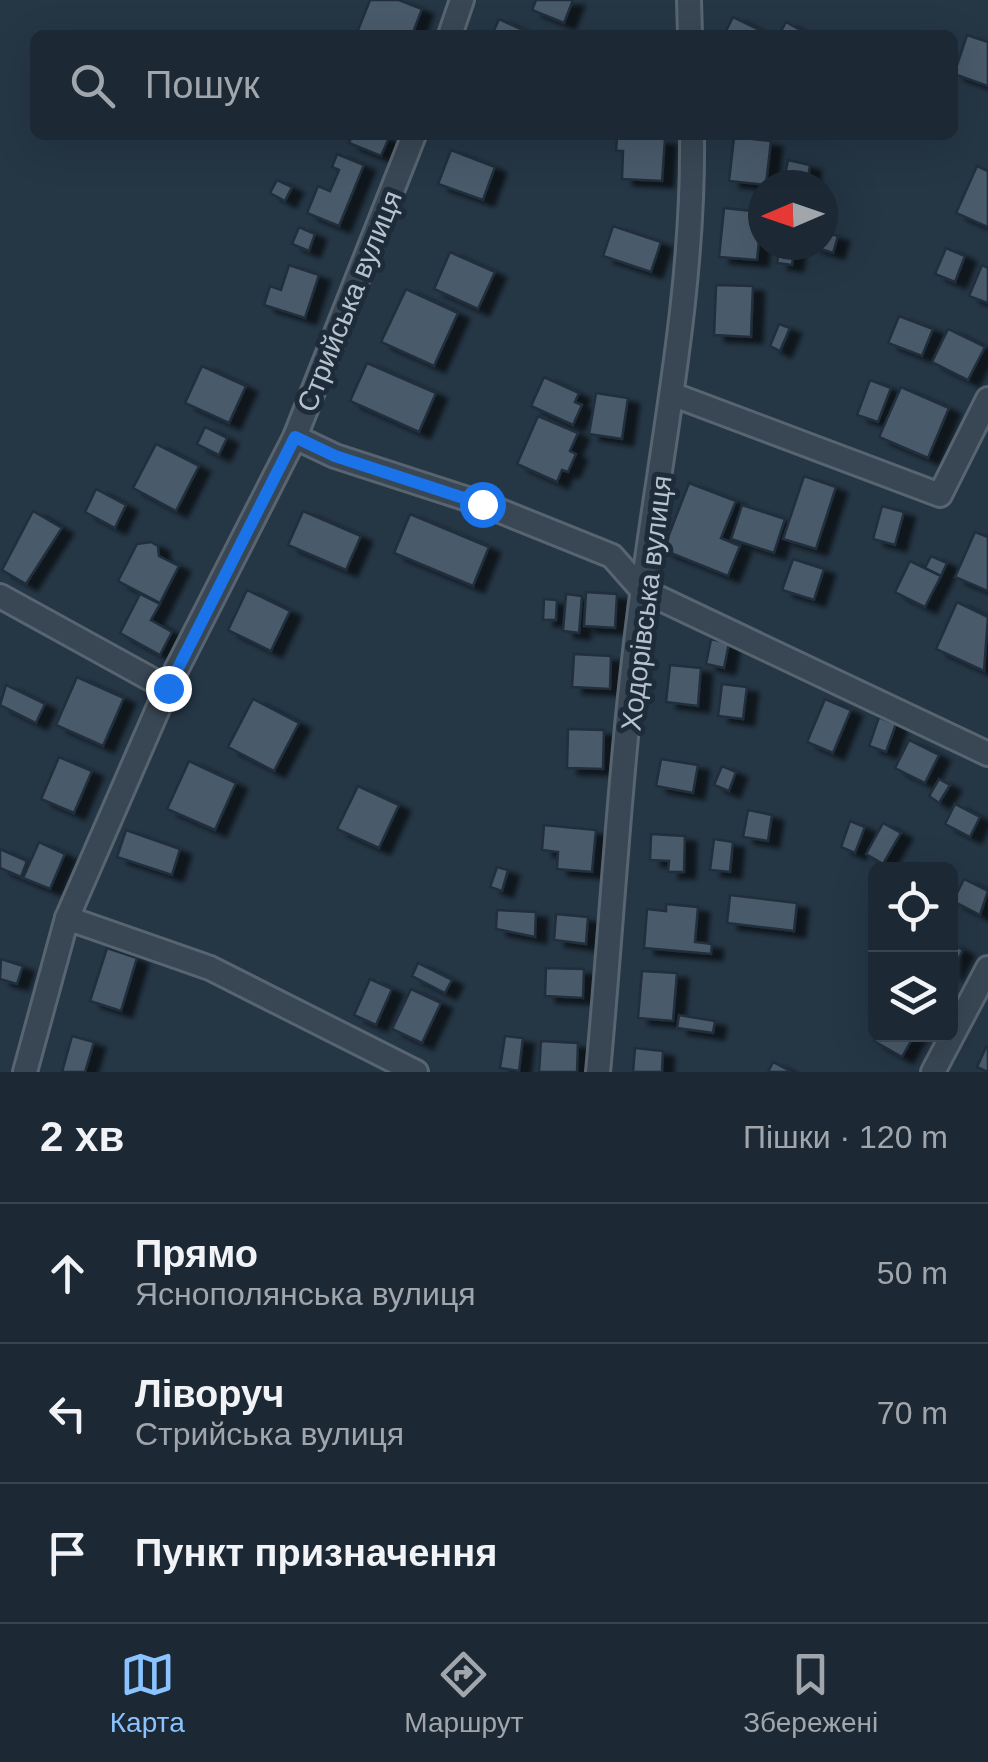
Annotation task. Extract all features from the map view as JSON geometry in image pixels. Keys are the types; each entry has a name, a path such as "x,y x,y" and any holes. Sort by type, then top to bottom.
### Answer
{"street":[{"path":"452,30 462,0"},
{"path":"689,0 690,30"},
{"name":"Стрийська вулиця","path":"25,1072 67,918 168,688 295,437 412,140"},
{"name":"Ходорівська вулиця","path":"598,1072 642,590 674,395 693,193 692,140"},
{"path":"674,395 940,495 988,399"},
{"path":"295,437 335,456 482,504 612,556 642,590 988,754"},
{"path":"0,596 168,688"},
{"path":"67,918 210,968 416,1072"},
{"path":"933,1072 988,968"}],"building":[{"path":"370,0 399,0 422,9 414,30 358,30"},
{"path":"536,0 573,0 564,23 532,10"},
{"path":"733,17 760,30 726,30"},
{"path":"499,19 523,30 494,30"},
{"path":"786,22 800,30 782,30"},
{"path":"967,35 988,42 988,86 958,75"},
{"path":"350,140 388,140 381,156 349,143"},
{"path":"617,140 665,140 662,181 622,179 623,151 616,151"},
{"path":"734,140 771,141 768,170 748,170 748,183 729,181"},
{"path":"451,150 495,167 483,200 438,184"},
{"path":"337,154 364,165 339,226 307,213 318,186 330,191 339,170 332,167"},
{"path":"788,160 810,165 809,170 786,170"},
{"path":"977,166 988,171 988,227 956,213"},
{"path":"277,180 292,187 285,201 270,193"},
{"path":"724,208 748,211 748,259 719,257"},
{"path":"613,226 661,242 651,272 603,256"},
{"path":"299,227 315,234 309,251 292,244"},
{"path":"946,248 965,256 955,282 935,274"},
{"path":"450,252 495,272 478,309 434,289"},
{"path":"289,265 319,275 305,318 264,305 270,286 281,290"},
{"path":"982,265 988,268 988,303 969,296"},
{"path":"716,285 753,286 751,337 714,335"},
{"path":"406,289 458,313 434,366 381,342"},
{"path":"899,316 933,329 922,356 888,343"},
{"path":"779,324 790,328 780,351 770,346"},
{"path":"948,329 985,347 968,380 932,362"},
{"path":"367,363 436,393 419,432 350,401"},
{"path":"202,366 246,386 229,423 185,403"},
{"path":"544,377 579,393 575,402 582,405 573,425 531,406"},
{"path":"870,380 891,388 878,422 857,415"},
{"path":"901,387 949,408 928,458 879,437"},
{"path":"596,393 628,398 622,439 589,434"},
{"path":"538,416 578,433 570,451 576,454 568,472 562,470 557,482 517,464"},
{"path":"205,427 227,438 219,455 197,444"},
{"path":"156,444 199,466 176,511 133,488"},
{"path":"804,476 836,487 816,549 783,539"},
{"path":"689,483 736,501 721,538 740,546 728,576 663,550"},
{"path":"96,489 126,505 115,528 85,512"},
{"path":"742,505 785,519 774,553 731,539"},
{"path":"882,506 904,512 895,545 873,539"},
{"path":"33,511 62,528 26,584 2,570"},
{"path":"303,511 361,536 346,570 288,545"},
{"path":"410,514 489,547 473,586 394,553"},
{"path":"975,532 988,537 988,591 955,577"},
{"path":"151,542 158,546 159,556 179,566 160,603 118,581 137,544"},
{"path":"931,556 947,563 941,576 925,568"},
{"path":"793,559 824,569 814,600 782,590"},
{"path":"910,561 941,576 925,607 895,592"},
{"path":"247,590 290,611 271,651 228,630"},
{"path":"586,592 617,594 615,628 584,626"},
{"path":"140,594 160,604 151,620 172,632 160,655 120,633"},
{"path":"566,594 582,596 579,633 563,631"},
{"path":"544,599 557,600 556,620 543,620"},
{"path":"957,602 988,617 984,671 936,649"},
{"path":"711,639 729,643 724,668 706,664"},
{"path":"574,654 611,656 610,689 572,687"},
{"path":"670,665 701,668 698,706 666,702"},
{"path":"77,677 124,698 103,746 56,725"},
{"path":"722,684 747,687 743,719 718,716"},
{"path":"6,685 45,704 36,723 0,705"},
{"path":"253,699 299,723 274,771 228,747"},
{"path":"825,699 851,710 833,753 807,742"},
{"path":"879,717 896,724 886,752 869,746"},
{"path":"568,729 604,730 603,769 567,768"},
{"path":"909,740 939,755 925,783 895,768"},
{"path":"59,757 92,771 74,813 41,799"},
{"path":"661,759 698,765 693,793 656,786"},
{"path":"189,761 236,783 215,830 167,809"},
{"path":"722,766 736,772 729,791 714,785"},
{"path":"939,779 950,785 939,803 929,796"},
{"path":"358,786 399,805 379,848 337,829"},
{"path":"955,804 980,817 970,837 945,824"},
{"path":"748,810 772,815 768,841 743,837"},
{"path":"850,821 865,827 855,853 841,847"},
{"path":"883,823 901,833 884,862 866,854"},
{"path":"544,825 596,830 592,872 557,869 558,852 542,850"},
{"path":"126,830 180,849 172,875 117,857"},
{"path":"651,834 685,836 684,872 668,872 669,861 650,860"},
{"path":"714,839 733,842 730,872 710,870"},
{"path":"39,842 65,854 50,889 23,878"},
{"path":"0,849 27,861 21,877 0,868"},
{"path":"497,867 508,870 502,891 490,887"},
{"path":"964,879 988,891 980,915 958,904"},
{"path":"730,895 797,903 794,931 727,923"},
{"path":"666,904 698,907 695,942 712,944 711,954 644,948 647,909 666,911"},
{"path":"497,910 536,912 535,937 496,929"},
{"path":"556,914 588,917 586,944 554,940"},
{"path":"107,948 137,958 121,1011 90,1001"},
{"path":"1,959 23,966 17,984 0,979"},
{"path":"418,963 452,980 445,993 412,976"},
{"path":"546,968 584,969 583,998 545,996"},
{"path":"642,971 677,973 673,1021 638,1018"},
{"path":"370,979 392,989 376,1025 354,1015"},
{"path":"411,989 441,1003 422,1043 392,1029"},
{"path":"679,1015 715,1021 713,1033 677,1028"},
{"path":"72,1036 94,1042 85,1072 62,1072"},
{"path":"505,1036 523,1038 519,1071 500,1068"},
{"path":"541,1041 578,1043 577,1072 539,1072"},
{"path":"876,1042 910,1042 902,1057"},
{"path":"635,1048 663,1051 662,1072 633,1072"},
{"path":"988,1048 988,1072 977,1067"},
{"path":"773,1062 792,1072 768,1072"}],"route":[{"path":"168,688 295,437 335,456 482,504"}]}
